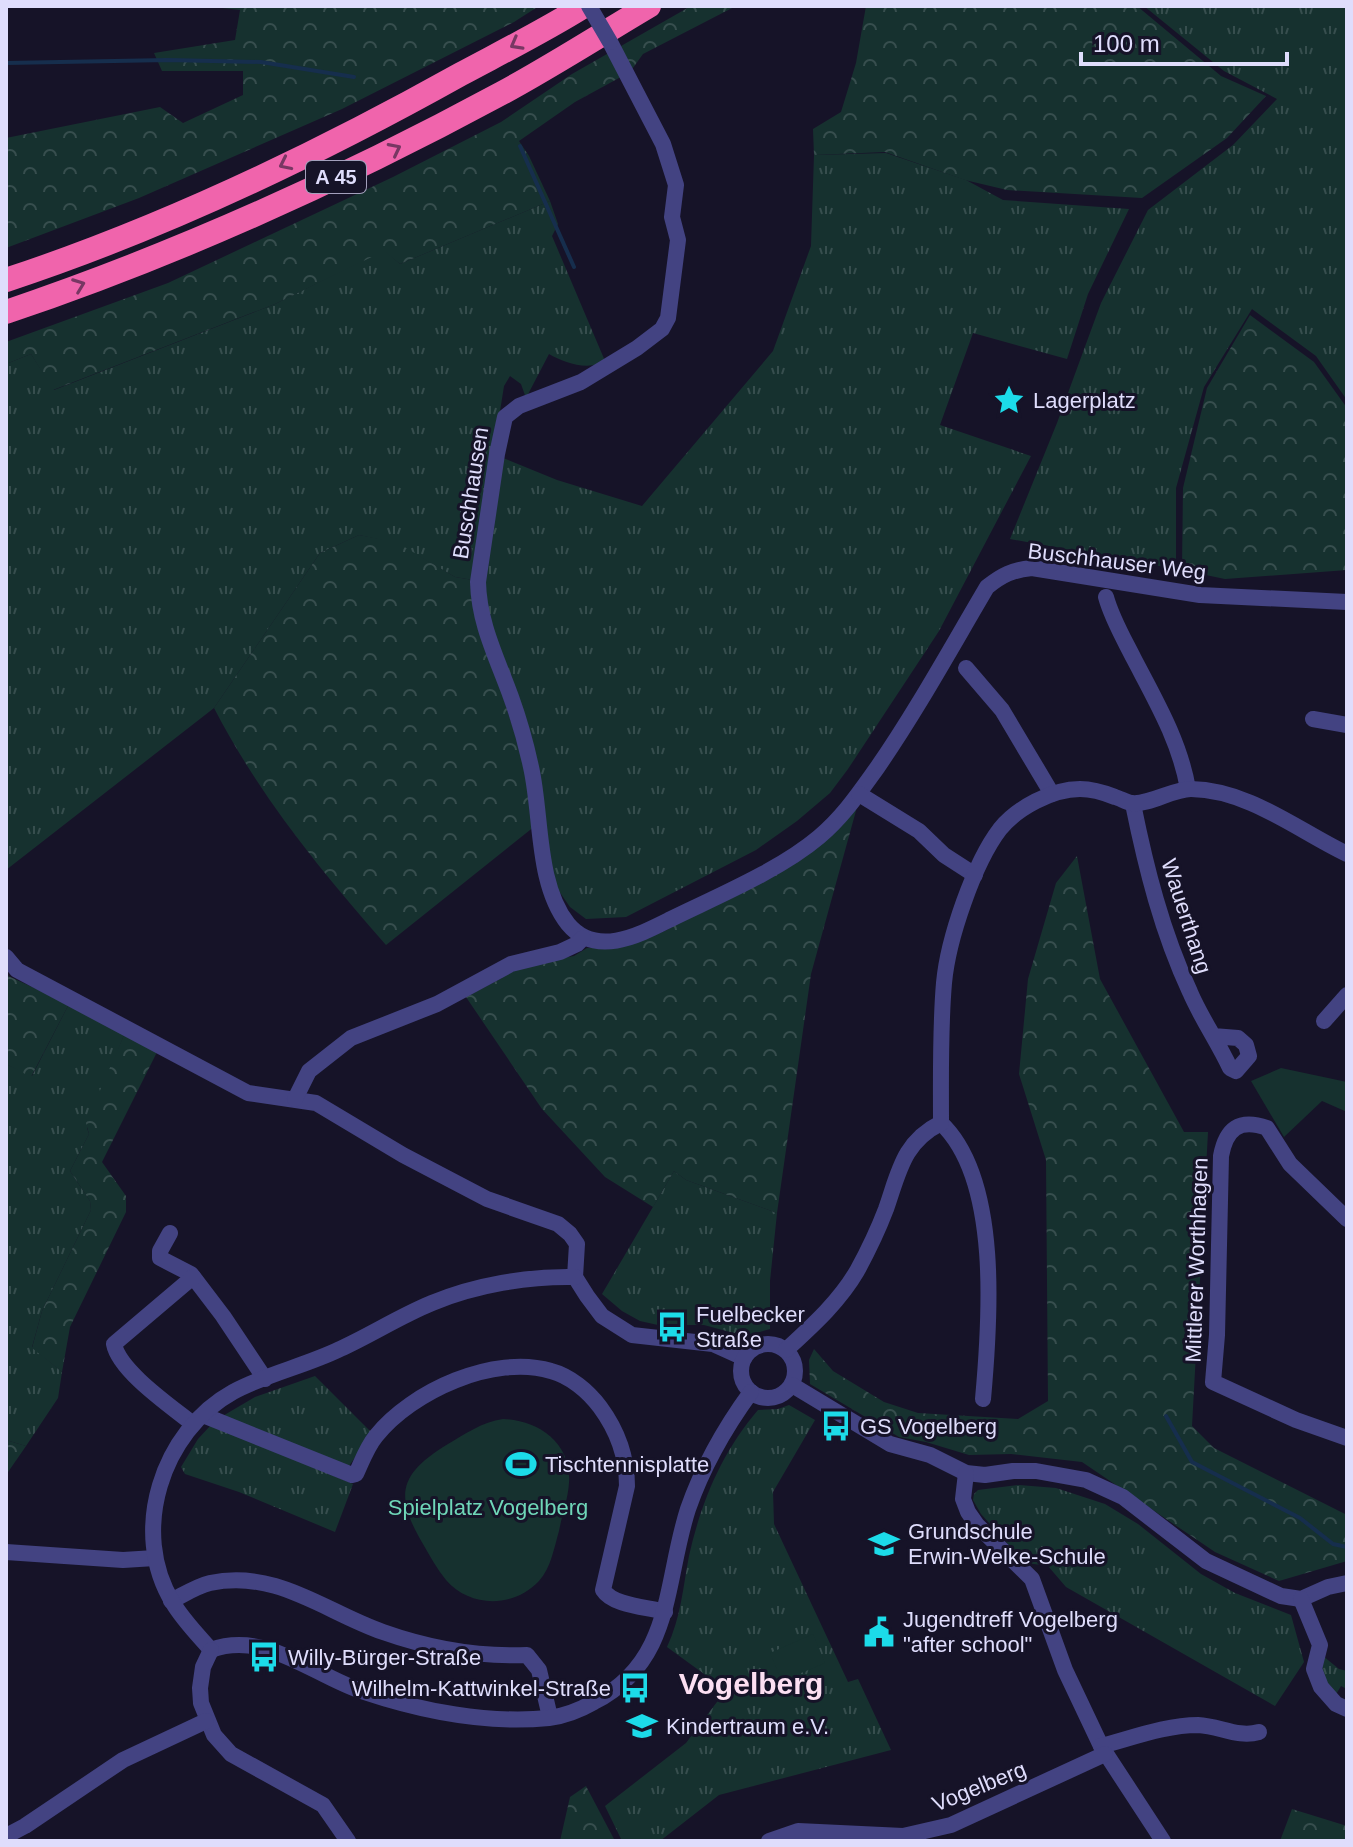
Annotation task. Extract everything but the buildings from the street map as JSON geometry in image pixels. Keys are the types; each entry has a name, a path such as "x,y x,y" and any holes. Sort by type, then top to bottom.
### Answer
{"highway":[{"name":"A 45","path":"6,280 68,259 221,195 391,113 587,6"},
{"name":"A 45","path":"6,312 232,226 368,163 504,92 649,6"}],"street":[{"name":"Buschhausen","path":"583,938 567,922 548,884 531,767 511,698 485,629 478,582 505,417 519,406 581,382 637,348 662,329 668,318 678,240 672,217 676,185 663,144 610,42 587,6"},
{"name":"Buschhauser Weg","path":"583,938 605,942 639,936 768,870 817,839 845,814 903,731 987,587 1011,571 1032,568 1200,595 1347,602"},
{"name":"Buschhauser Weg","path":"1106,597 1183,762 1188,789"},
{"path":"966,668 1002,710 1052,794"},
{"path":"1313,719 1347,725"},
{"path":"983,1399 990,1292 988,1252 974,1179 957,1138 941,1123 944,980 963,906 990,844 1017,813 1052,794 1079,789 1111,795 1133,804 1188,789 1232,794 1347,854"},
{"path":"859,794 919,831 944,855 975,875"},
{"name":"Wauerthang","path":"1133,804 1148,877 1161,918 1191,995 1213,1036"},
{"path":"295,1099 309,1071 351,1038 437,1004 511,964 560,952 583,938"},
{"path":"6,957 17,970 248,1093 316,1103 403,1155 487,1199 558,1224 577,1244 575,1277 602,1316 632,1335 713,1344 744,1358"},
{"path":"1324,1021 1347,995"},
{"path":"786,1350 819,1320 847,1287 876,1233 900,1165 923,1132 941,1123"},
{"name":"Mittlerer Worthhagen","path":"1347,1219 1290,1164 1267,1128 1249,1123 1238,1127 1224,1139 1213,1382 1296,1420 1347,1438"},
{"path":"170,1233 160,1251 160,1258 193,1277 265,1379"},
{"path":"211,1650 171,1601 155,1558 154,1522 160,1482 175,1447 198,1420 235,1391 303,1366 430,1304 458,1294 553,1276 575,1277"},
{"path":"193,1277 114,1344 115,1352 125,1365 198,1420 352,1475 356,1474 376,1436 393,1419 430,1392 451,1382 474,1374 524,1367 564,1375 582,1389 608,1418 627,1468 627,1486 603,1590 616,1600 665,1612"},
{"path":"765,1344 786,1350 796,1368 792,1385 786,1392 768,1399 751,1392 742,1380 744,1358 756,1346 765,1344"},
{"path":"792,1385 890,1444 930,1455 966,1473 985,1475 1036,1471 1086,1480 1123,1497 1206,1561 1281,1596 1301,1599 1328,1587 1347,1583"},
{"path":"348,1841 323,1805 231,1754 220,1744 206,1721 200,1688 203,1667 211,1650 228,1644 267,1648 362,1692 446,1712 499,1719 550,1717 581,1709 606,1696 625,1681 651,1651 665,1612 673,1564 701,1475 723,1432 751,1392"},
{"path":"966,1473 963,1499 968,1512 1032,1579 1065,1670 1103,1750 1163,1841"},
{"path":"6,1552 123,1560 155,1558"},
{"path":"171,1601 208,1583 242,1580 301,1593 381,1632 418,1643 465,1654 527,1655 539,1670 550,1717"},
{"path":"1301,1599 1320,1645 1314,1669 1321,1687 1336,1704 1347,1709"},
{"path":"6,1836 123,1760 206,1721"},
{"path":"1103,1750 1183,1726 1203,1725 1248,1735 1259,1732"},
{"name":"Vogelberg","path":"769,1841 798,1831 903,1836 951,1825 1103,1750"}],"green space":[{"path":"205,6 539,6 514,22 342,109 139,198 6,248 6,138 160,107 183,123 243,95 243,71 162,71 154,53 235,40 240,10"},
{"path":"691,6 736,6 643,54 630,72 575,102 519,141 550,201 400,264 384,251 275,304 53,390 31,354 6,364 6,342 168,283 393,177 501,122 572,74"},
{"path":"866,6 1137,6 1221,76 1266,96 1227,138 1142,198 1007,190 965,180 885,152 814,155 813,129 841,112 856,63"},
{"path":"1144,6 1347,6 1347,400 1316,356 1252,309 1204,387 1176,488 1176,569 1010,539 1101,303 1148,210 1233,145 1277,99 1224,71"},
{"path":"886,153 966,180 1003,200 1129,209 1088,294 1067,359 973,333 940,425 1031,456 939,631 830,793 756,850 626,917 586,919 570,907 552,881 490,629 484,580 503,458 557,480 642,506 773,351 811,246 814,155"},
{"path":"550,201 558,224 552,236 605,361 577,365 549,354 526,398 521,384 510,376 504,386 473,580 455,577 396,543 359,535 320,553 214,708 6,870 6,364 31,354 54,390 275,304 384,250 400,264"},
{"path":"1250,315 1314,362 1347,408 1347,570 1225,579 1182,570 1183,488 1207,388"},
{"path":"359,535 396,542 455,577 473,580 491,659 526,769 535,826 386,945 292,831 251,771 214,708 320,553"},
{"path":"857,807 811,974 777,1213 686,1180 674,1171 653,1207 605,1177 542,1109 466,997 501,976 534,963 574,956 587,948 628,944 667,930"},
{"path":"1077,856 1100,979 1184,1132 1208,1132 1192,1426 1214,1448 1347,1515 1347,1561 1279,1581 1215,1552 1082,1462 1011,1454 969,1455 899,1437 810,1384 809,1360 814,1349 833,1371 884,1402 918,1413 1018,1419 1048,1401 1046,1160 1019,1074 1028,979 1056,883"},
{"path":"6,975 69,1004 31,1077 6,1064"},
{"path":"69,1004 124,1035 87,1128 89,1134 70,1171 90,1201 91,1210 42,1311 32,1347 62,1372 58,1398 26,1446 6,1440 6,1064 32,1076"},
{"path":"124,1035 157,1052 102,1162 126,1196 126,1212 70,1327 62,1372 32,1348 42,1311 91,1210 90,1201 70,1171 89,1134 86,1123"},
{"path":"1281,1068 1347,1082 1347,1112 1322,1101 1284,1137 1251,1081"},
{"path":"674,1171 686,1180 777,1213 770,1281 770,1329 745,1336 704,1325 658,1325 640,1321 602,1294"},
{"path":"315,1376 372,1433 349,1466 221,1417 255,1397"},
{"path":"789,1405 815,1420 773,1492 774,1524 848,1682 858,1679 891,1750 719,1795 660,1841 622,1841 605,1806 686,1743 726,1690 667,1647 679,1613 700,1516 714,1478 758,1410"},
{"name":"Spielplatz Vogelberg","path":"503,1419 528,1424 550,1436 565,1456 569,1483 554,1551 543,1576 529,1590 517,1596 505,1600 479,1600 456,1589 434,1562 408,1512 406,1487 419,1465 432,1455 474,1429"},
{"path":"211,1425 353,1484 335,1532 239,1492 185,1474 181,1467 198,1439"},
{"path":"6,1440 26,1446 6,1475"},
{"path":"1019,1485 1056,1488 1105,1504 1138,1524 1201,1574 1235,1593 1291,1615 1304,1662 1275,1706 1066,1587 1048,1566 1027,1563 981,1514 973,1500 978,1490"},
{"path":"813,1634 825,1663 782,1681 770,1653"},
{"path":"1323,1656 1339,1669 1347,1671 1347,1689 1341,1686 1335,1696 1320,1673"},
{"path":"586,1786 615,1841 560,1841 570,1797"},
{"path":"1292,1809 1347,1826 1347,1841 1280,1841"}],"waterway":[{"path":"6,63 261,62 354,77"},
{"path":"520,146 574,267"},
{"path":"1166,1416 1192,1462 1300,1518 1333,1544 1347,1547"}],"place":[{"name":"Lagerplatz","path":"1009,400"},
{"name":"Fuelbecker Straße","path":"672,1327"},
{"name":"GS Vogelberg","path":"836,1426"},
{"name":"Tischtennisplatte","path":"521,1464"},
{"name":"Grundschule Erwin-Welke-Schule","path":"884,1544"},
{"name":"Jugendtreff Vogelberg \"after school\"","path":"879,1632"},
{"name":"Willy-Bürger-Straße","path":"264,1657"},
{"name":"Wilhelm-Kattwinkel-Straße","path":"635,1688"},
{"name":"Kindertraum e.V.","path":"642,1726"}],"district":[{"name":"Vogelberg","path":"751,1684"}]}
